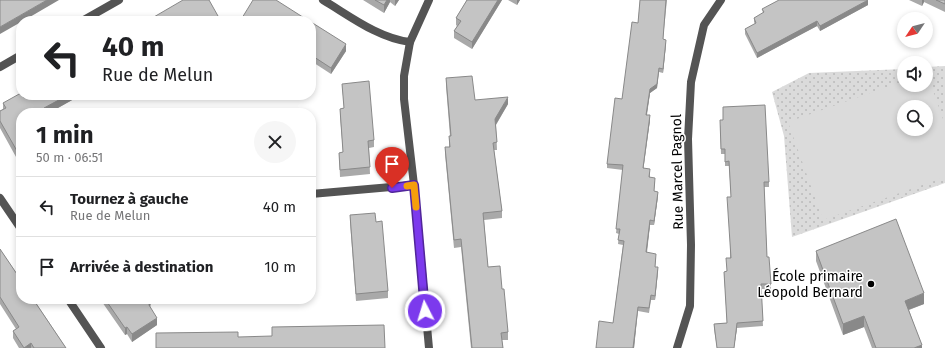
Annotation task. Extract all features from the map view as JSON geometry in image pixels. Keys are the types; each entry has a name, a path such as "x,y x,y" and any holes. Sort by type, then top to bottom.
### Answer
{"street":[{"path":"91,16 119,0"},
{"path":"323,0 374,30 398,41 410,42"},
{"path":"428,348 414,185 404,99 404,76 410,42 429,0"},
{"name":"Rue Marcel Pagnol","path":"677,348 690,306 692,244 688,139 691,82 704,25 721,0"},
{"path":"0,67 16,58"},
{"path":"316,194 414,185"},
{"path":"0,198 16,222"},
{"path":"71,304 100,348"}],"shaded area":[{"path":"945,66 945,183 792,237 784,136 772,92 809,73 897,69 897,92 933,92 933,67"},
{"path":"897,83 897,92 933,92 933,90 945,125 945,177 823,220 788,122"}],"building":[{"path":"0,0 47,0 19,16 16,16 16,18 0,27"},
{"path":"183,0 209,0 218,16 156,16"},
{"path":"253,0 276,0 301,16 243,16"},
{"path":"375,0 387,0 384,5"},
{"path":"467,0 498,0 472,42 454,31 461,21 456,18"},
{"path":"640,0 666,0 663,39 666,40 663,69 659,68 657,84 650,89 646,115 650,115 643,168 650,169 649,177 655,178 654,191 658,192 654,221 650,220 646,252 656,254 655,267 658,267 655,296 651,295 649,308 638,307 633,348 596,348 599,321 613,323 624,241 618,240 620,229 616,229 623,165 607,164 615,98 622,99 632,22 638,23"},
{"path":"779,0 868,0 820,26 817,21 757,53 745,29 756,23 754,18 764,12 762,9"},
{"path":"936,0 945,0 945,4"},
{"path":"316,25 346,44 331,68 316,58"},
{"path":"472,76 475,100 508,97 495,119 497,142 493,143 502,211 483,213 488,267 500,266 502,289 504,289 508,332 501,333 503,348 472,348 461,239 454,240 445,147 450,147 449,136 451,136 446,78"},
{"path":"369,81 374,140 368,141 370,167 340,170 339,153 343,152 340,109 344,108 342,84"},
{"path":"16,96 16,100 59,100 44,108 16,108 16,149 0,121 0,111 6,108 3,103"},
{"path":"765,105 769,182 764,182 767,257 769,257 771,284 761,284 763,321 737,323 734,348 717,348 714,324 727,323 724,272 727,271 726,258 731,258 727,197 731,197 729,161 725,162 725,149 721,149 720,120 723,120 723,107"},
{"path":"375,213 376,222 382,221 388,291 356,294 350,215"},
{"path":"896,219 924,293 905,301 922,345 914,348 876,348 864,316 843,324 816,251"},
{"path":"0,249 16,273 16,304 36,304 66,348 34,348 31,343 24,348 13,331 19,327 0,297"},
{"path":"108,304 149,304 157,318 132,334 127,327 125,328"},
{"path":"384,325 385,348 156,348 156,333 238,332 238,337 272,336 272,327"}],"slow traffic":[{"path":"407,186 414,185 416,207"}],"place":[{"name":"École primaire Léopold Bernard","path":"871,284"}],"route":[{"path":"392,188 414,185 425,311"}]}
